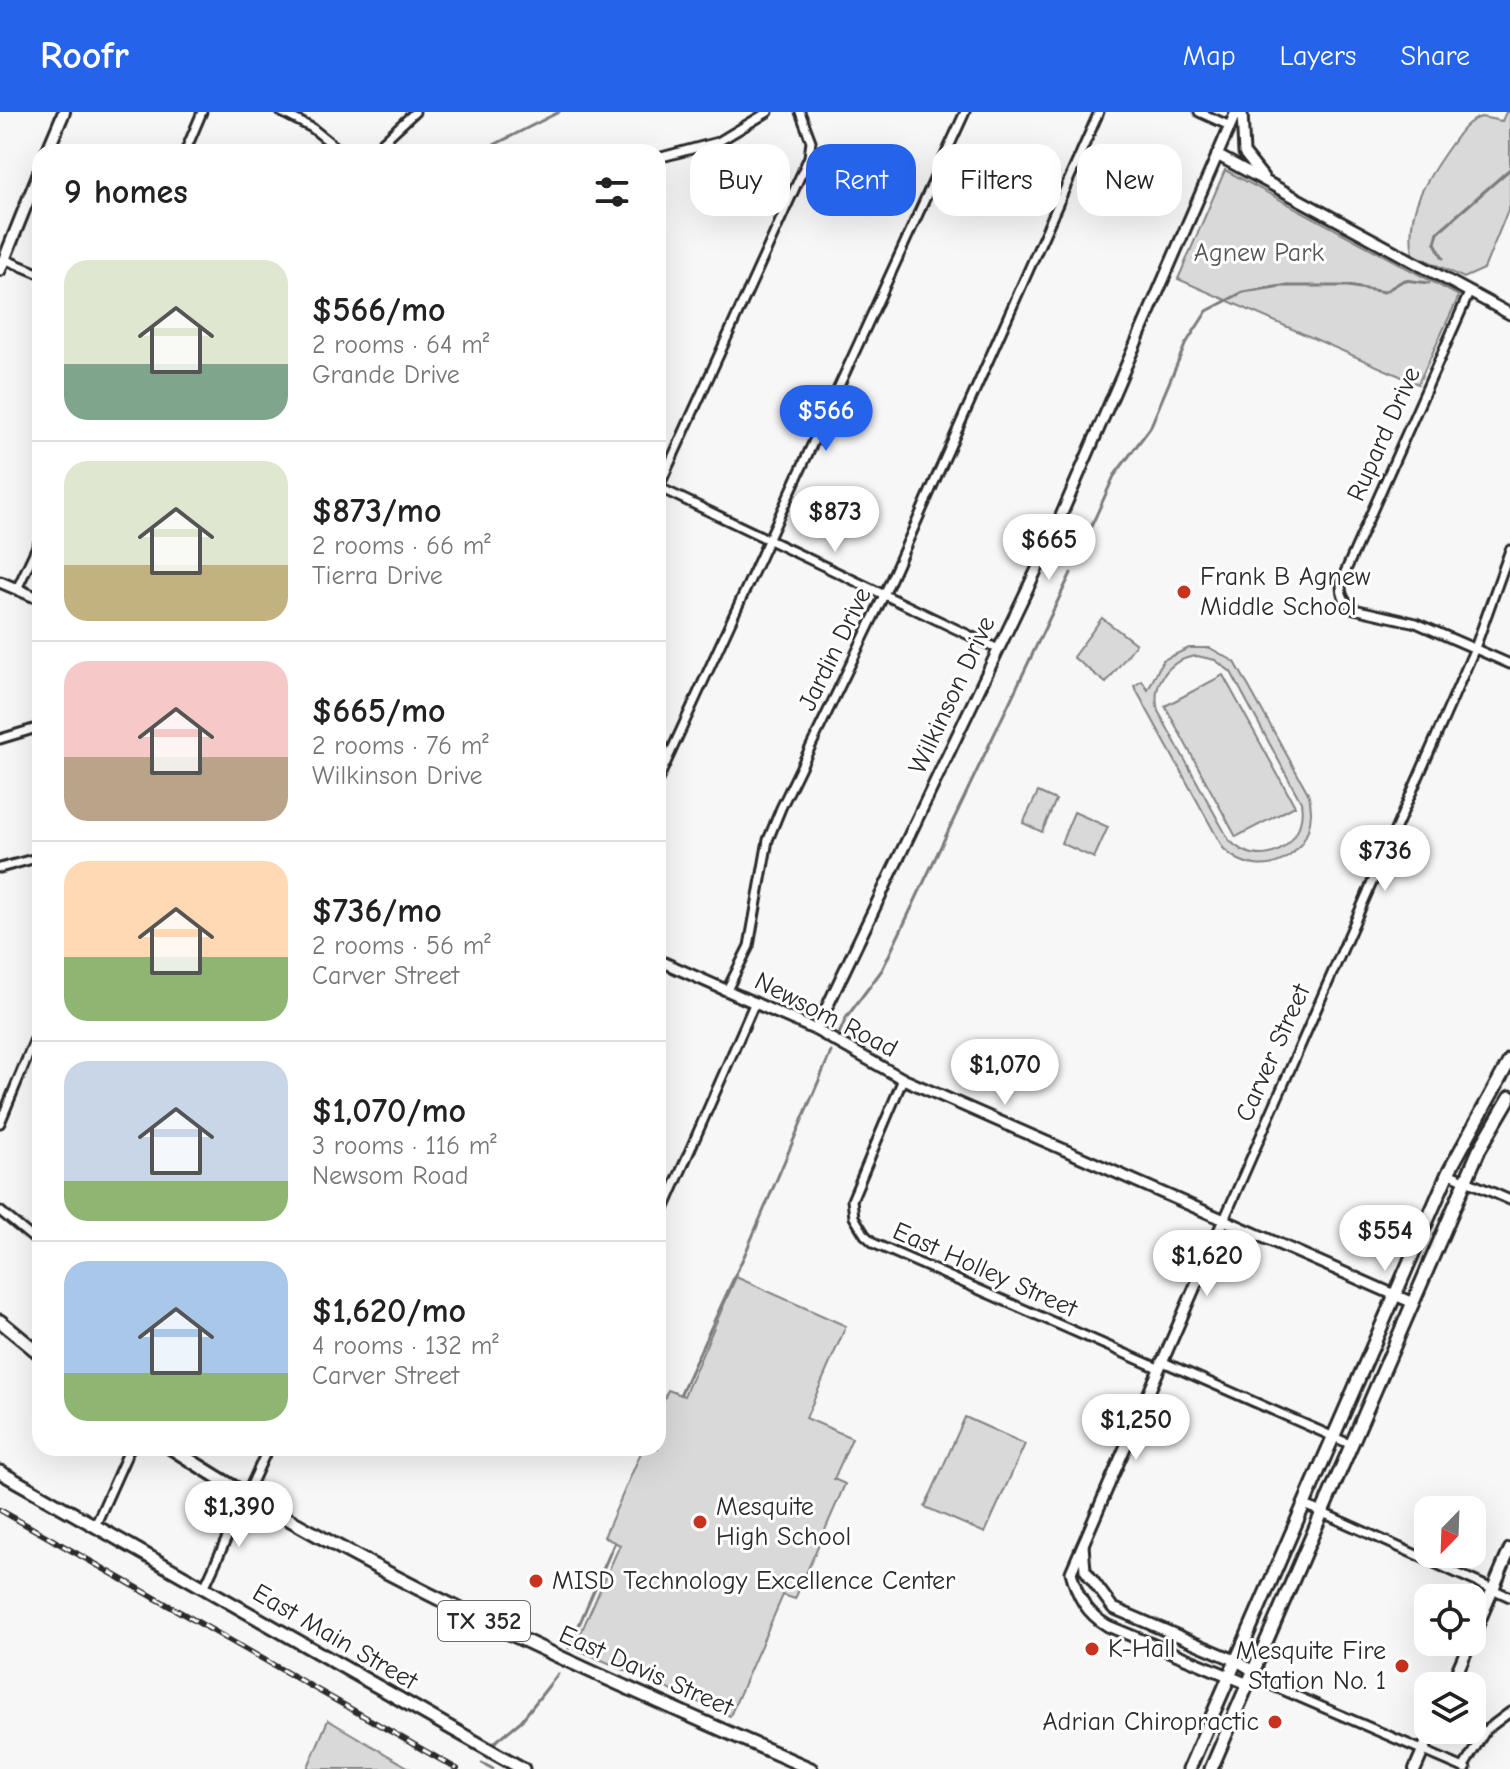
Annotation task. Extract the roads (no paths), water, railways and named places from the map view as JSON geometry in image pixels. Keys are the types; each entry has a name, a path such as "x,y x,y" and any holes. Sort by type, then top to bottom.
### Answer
{"main road":[{"path":"54,144 64,112"},
{"path":"0,270 32,190"},
{"path":"1189,1769 1448,1173 1510,1060"},
{"path":"1211,1769 1466,1181 1510,1097"},
{"path":"0,1321 32,1347"},
{"path":"1361,1376 1379,1383"},
{"name":"East Davis Street","path":"183,1456 246,1497 409,1586 783,1763 811,1769"},
{"name":"East Main Street","path":"0,1472 523,1769"},
{"path":"1486,1605 1510,1549"},
{"path":"1267,1591 1284,1600"},
{"path":"1415,1769 1426,1744"}],"street":[{"path":"188,144 202,112"},
{"path":"281,112 312,128 332,144"},
{"path":"381,144 415,112"},
{"path":"666,156 718,142 768,112"},
{"path":"666,470 809,157 811,141 800,112"},
{"path":"666,763 965,112"},
{"name":"Jardin Drive","path":"727,990 749,946 768,840 781,808 884,595 1099,112"},
{"path":"1199,112 1230,126"},
{"name":"Wilkinson Drive","path":"816,1030 1061,516 1236,112"},
{"path":"1242,112 1244,153 1271,185"},
{"path":"1217,155 1510,314"},
{"path":"4,259 32,271"},
{"name":"Rupard Drive","path":"1469,293 1342,579 1342,593 1354,609 1416,623 1475,648"},
{"path":"666,492 998,649"},
{"name":"Carver Street","path":"1230,1676 1094,1618 1076,1590 1071,1572 1475,648 1510,550"},
{"path":"17,589 32,557"},
{"path":"0,582 32,596"},
{"path":"1475,648 1510,664"},
{"path":"0,739 32,729"},
{"path":"0,868 32,859"},
{"name":"Newsom Road","path":"666,963 816,1030 903,1079 1413,1303"},
{"path":"666,1205 755,1002"},
{"path":"0,1123 32,1046"},
{"name":"East Holley Street","path":"903,1079 859,1176 852,1200 854,1217 875,1244 1352,1445"},
{"path":"1448,1173 1510,1200"},
{"path":"0,1211 32,1237"},
{"path":"94,1527 126,1456"},
{"path":"204,1588 264,1456"},
{"path":"1305,1505 1510,1597"},
{"path":"1083,1542 1085,1570 1113,1608 1254,1669 1264,1682 1464,1768 1486,1730 1510,1712"},
{"path":"1230,1676 1248,1684 1264,1682"}],"waterway":[{"path":"496,144 559,112"},
{"path":"1443,258 1435,243 1438,232 1510,169"},
{"path":"1081,549 1114,476 1150,428 1185,345 1207,311 1243,292 1282,286 1348,286 1384,292 1404,280 1429,283"},
{"path":"839,1034 846,1018 882,970 1071,573"},
{"path":"681,1393 745,1254 831,1052"},
{"path":"569,1648 614,1544"},
{"path":"494,1743 521,1721 558,1674"},
{"path":"482,1763 493,1769"}],"railway":[{"path":"0,1510 457,1769"}],"place":[{"name":"Frank B Agnew Middle School","path":"1184,592"},
{"name":"Mesquite High School","path":"700,1522"},
{"name":"MISD Technology Excellence Center","path":"536,1581"},
{"name":"K-Hall","path":"1092,1649"},
{"name":"Mesquite Fire Station No. 1","path":"1402,1666"},
{"name":"Adrian Chiropractic","path":"1275,1722"}],"park label":[{"name":"Agnew Park","path":"1259,253"}]}
